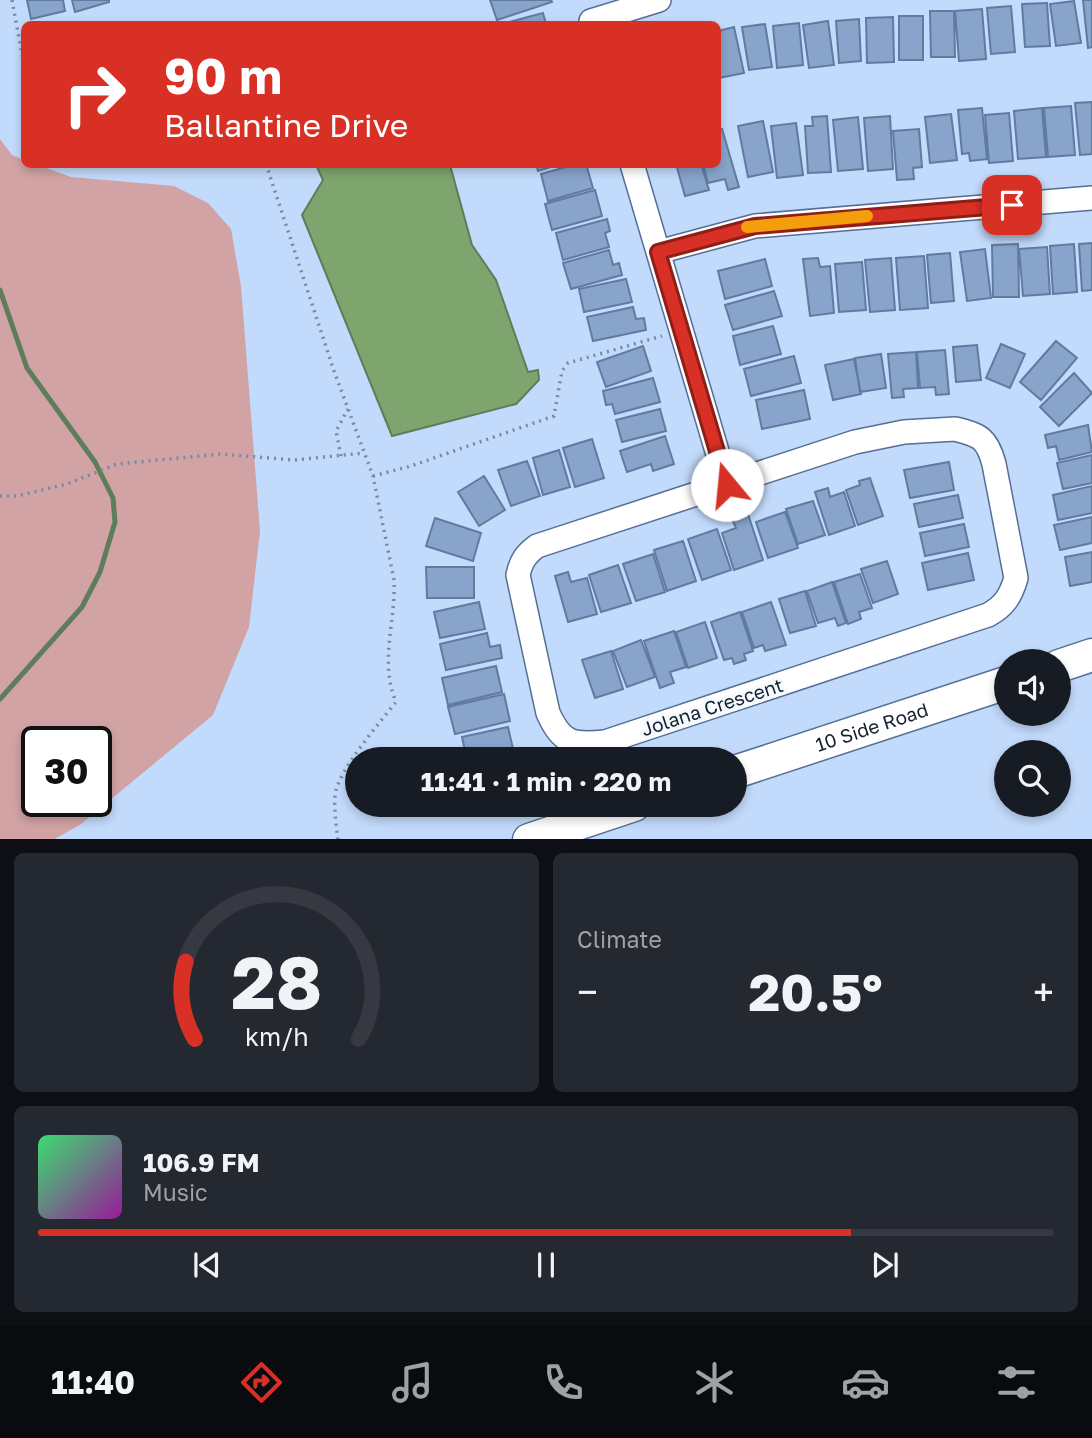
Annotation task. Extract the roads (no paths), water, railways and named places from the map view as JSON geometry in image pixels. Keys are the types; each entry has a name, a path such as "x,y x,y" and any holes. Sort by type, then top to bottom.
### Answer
{"main road":[{"path":"1071,662 1092,655"},
{"name":"10 Side Road","path":"747,768 994,687"},
{"path":"529,839 597,817"}],"street":[{"path":"589,15 659,0"},
{"path":"633,168 727,485"},
{"path":"658,252 755,226 1092,198"},
{"name":"Jolana Crescent","path":"955,429 976,434 989,446 994,464 1016,578 1010,596 999,610 988,615 605,742 580,745 564,738 548,713 520,589 520,564 537,546 727,485 855,442 904,432 955,429"}],"waterway":[{"path":"0,290 27,368 95,462 113,498 115,522 100,572 82,607 0,699"}]}
